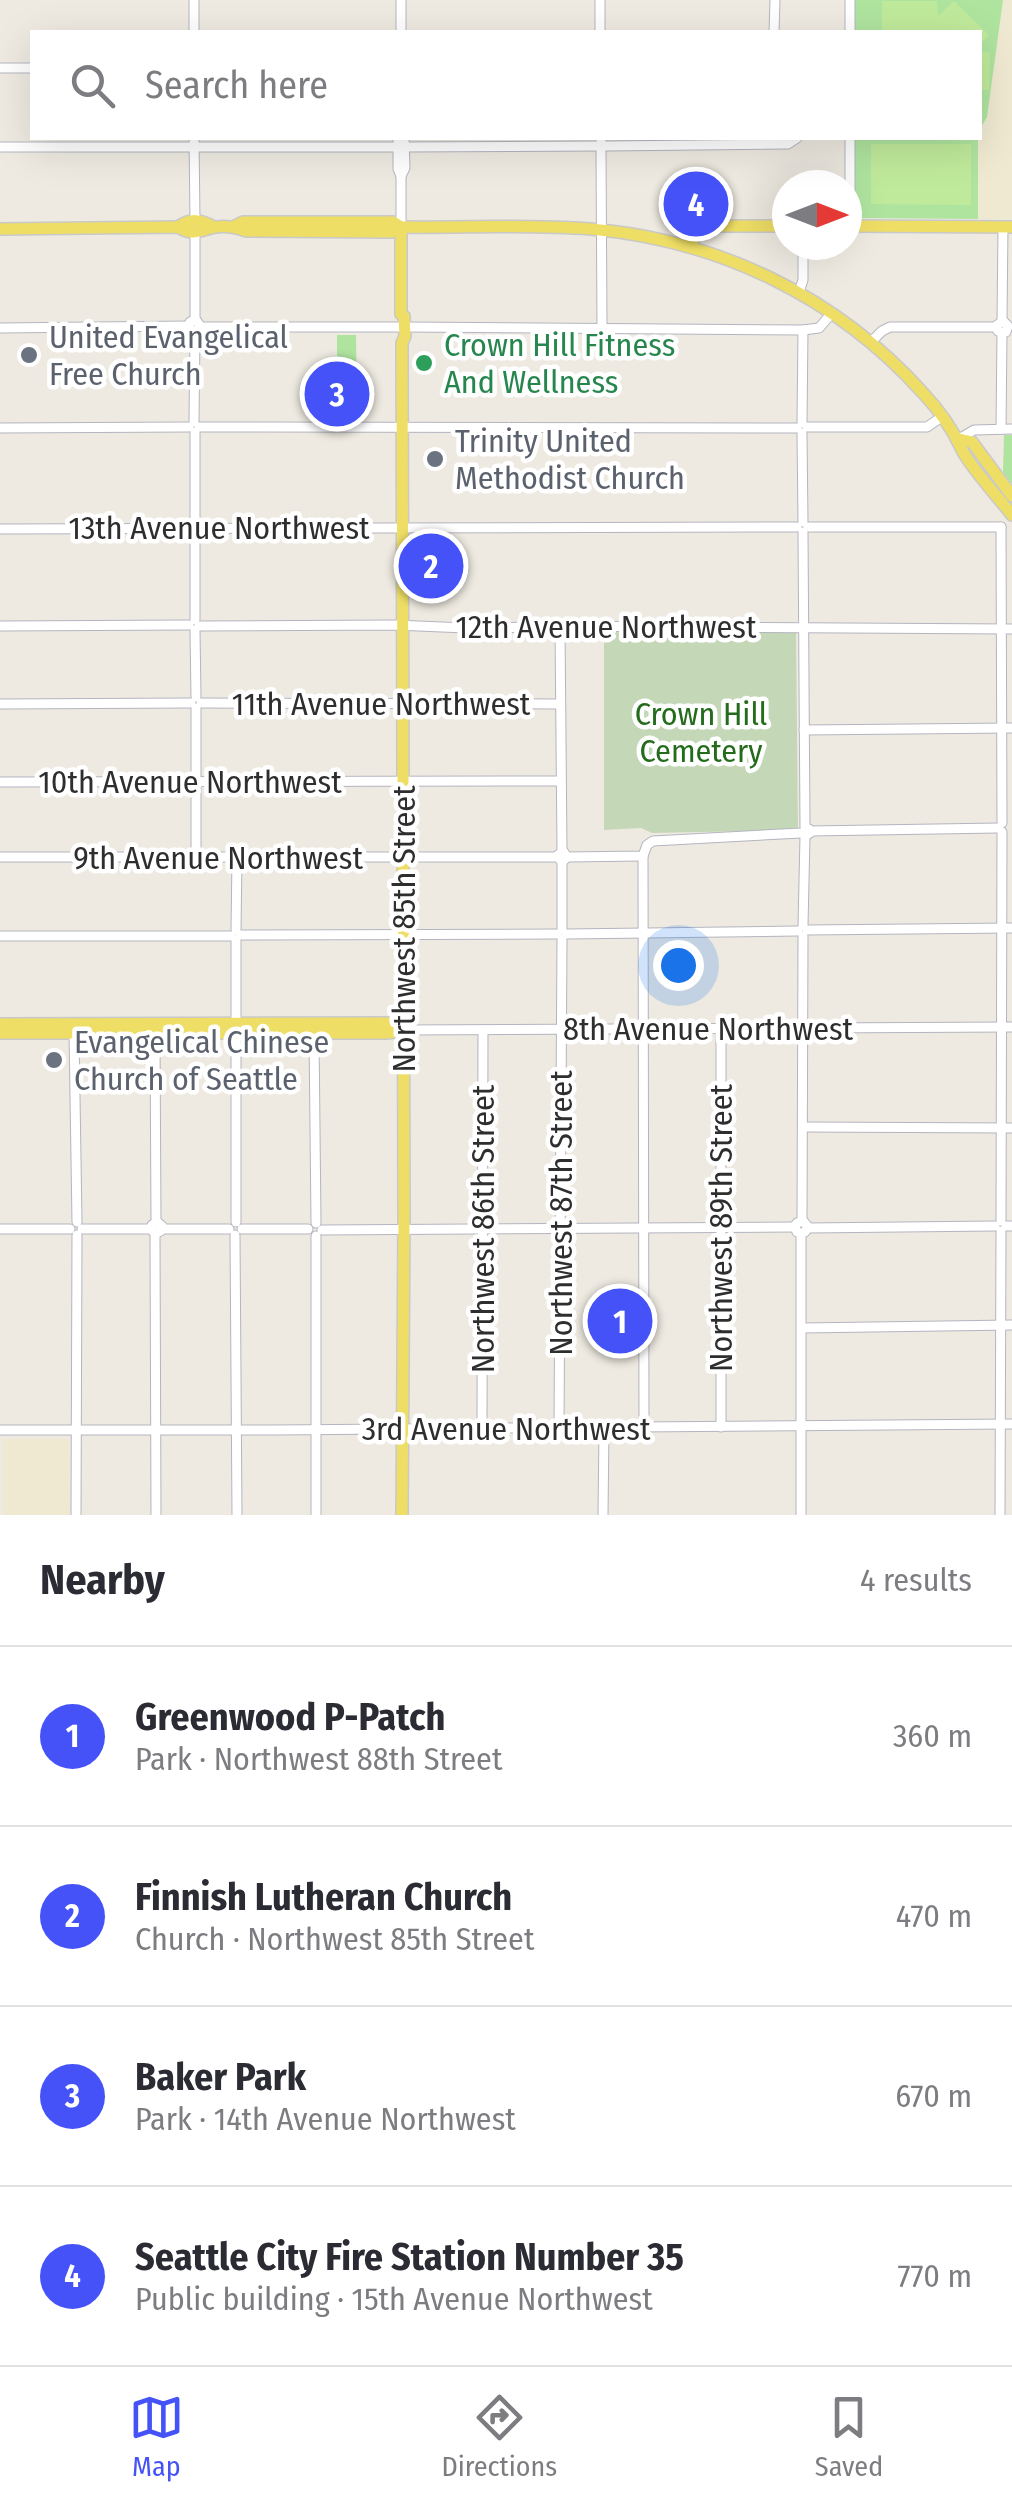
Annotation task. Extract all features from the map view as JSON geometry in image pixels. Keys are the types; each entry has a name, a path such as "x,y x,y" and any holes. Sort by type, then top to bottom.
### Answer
{"main road":[{"path":"0,229 178,227 188,220 195,226 202,220 214,227 246,231 556,228 602,230 688,246 739,263 800,292 871,342 943,416 960,447 1012,517"},
{"path":"233,227 243,222 393,222 401,228"},
{"path":"260,231 280,222"},
{"path":"688,246 700,231 718,226"},
{"path":"666,240 678,239 700,227 772,226"},
{"path":"862,226 1007,226"},
{"name":"Northwest 85th Street","path":"401,228 405,336 402,1515"},
{"path":"959,439 972,442 1012,496"},
{"name":"8th Avenue Northwest","path":"0,1032 155,1033 387,1023 404,1030"},
{"name":"8th Avenue Northwest","path":"0,1024 314,1033 404,1030"}],"street":[{"path":"194,0 194,30"},
{"path":"401,0 401,30"},
{"path":"600,0 600,30"},
{"path":"774,30 775,0"},
{"path":"850,0 850,30"},
{"path":"0,68 30,68"},
{"path":"0,147 401,142 788,144 793,140"},
{"path":"850,140 850,170"},
{"name":"Northwest 85th Street","path":"401,142 401,228"},
{"path":"194,143 196,858"},
{"path":"601,144 602,328"},
{"path":"959,439 974,430 1007,429 1007,226"},
{"path":"800,292 803,260"},
{"path":"0,328 402,323 803,330 821,327 832,313"},
{"path":"871,342 885,329 894,327 1004,327"},
{"path":"800,1515 805,832 803,330"},
{"path":"0,428 928,428 943,416"},
{"path":"1000,1515 1006,1325 1004,828 1008,629 1001,526 1012,517"},
{"name":"13th Avenue Northwest","path":"0,529 1001,526"},
{"name":"12th Avenue Northwest","path":"0,626 1008,629"},
{"name":"Northwest 87th Street","path":"559,1428 560,627"},
{"name":"11th Avenue Northwest","path":"0,704 560,704"},
{"path":"804,730 1007,728"},
{"name":"10th Avenue Northwest","path":"0,782 560,781"},
{"name":"9th Avenue Northwest","path":"0,857 642,856 653,841 805,832 1004,828"},
{"path":"642,856 644,1428"},
{"path":"237,858 237,1515"},
{"path":"0,936 404,936 1007,928"},
{"name":"8th Avenue Northwest","path":"404,1030 1007,1028"},
{"name":"Northwest 89th Street","path":"721,1029 721,1427"},
{"name":"Northwest 86th Street","path":"482,1428 483,1030"},
{"path":"74,1033 76,1515"},
{"path":"155,1033 156,1515"},
{"path":"314,1033 316,1515"},
{"path":"802,1127 1007,1128"},
{"path":"0,1229 1003,1226"},
{"path":"802,1328 1006,1325"},
{"name":"3rd Avenue Northwest","path":"0,1430 1012,1424"},
{"path":"603,1515 604,1428"}],"shaded area":[{"path":"1003,0 1012,0 1012,219 978,219 978,140 982,140"},
{"path":"3,1439 69,1439 70,1515 3,1515"}],"green space":[{"path":"855,0 1003,0 987,117 982,126 982,30 855,30"},
{"path":"882,1 937,1 938,16 954,1 989,35 982,42 982,30 882,30"},
{"path":"982,51 990,53 989,90 982,90"},
{"path":"855,140 978,140 978,219 862,218 862,170 855,170"},
{"path":"871,144 971,144 971,205 871,204"},
{"path":"337,335 356,335 357,417 317,417 317,371 337,371"},
{"path":"1004,435 1012,435 1012,484 1003,472"},
{"name":"Crown Hill Cemetery","path":"604,632 796,632 798,830 604,830"},
{"path":"606,1314 635,1314 634,1329 607,1329"}],"place":[{"name":"Seattle City Fire Station Number 35","path":"696,204"},
{"name":"United Evangelical Free Church","path":"29,355"},
{"name":"Crown Hill Fitness And Wellness","path":"424,363"},
{"name":"Baker Park","path":"337,394"},
{"name":"Trinity United Methodist Church","path":"435,459"},
{"name":"Finnish Lutheran Church","path":"431,566"},
{"name":"Evangelical Chinese Church of Seattle","path":"54,1060"},
{"name":"Greenwood P-Patch","path":"620,1321"}]}
